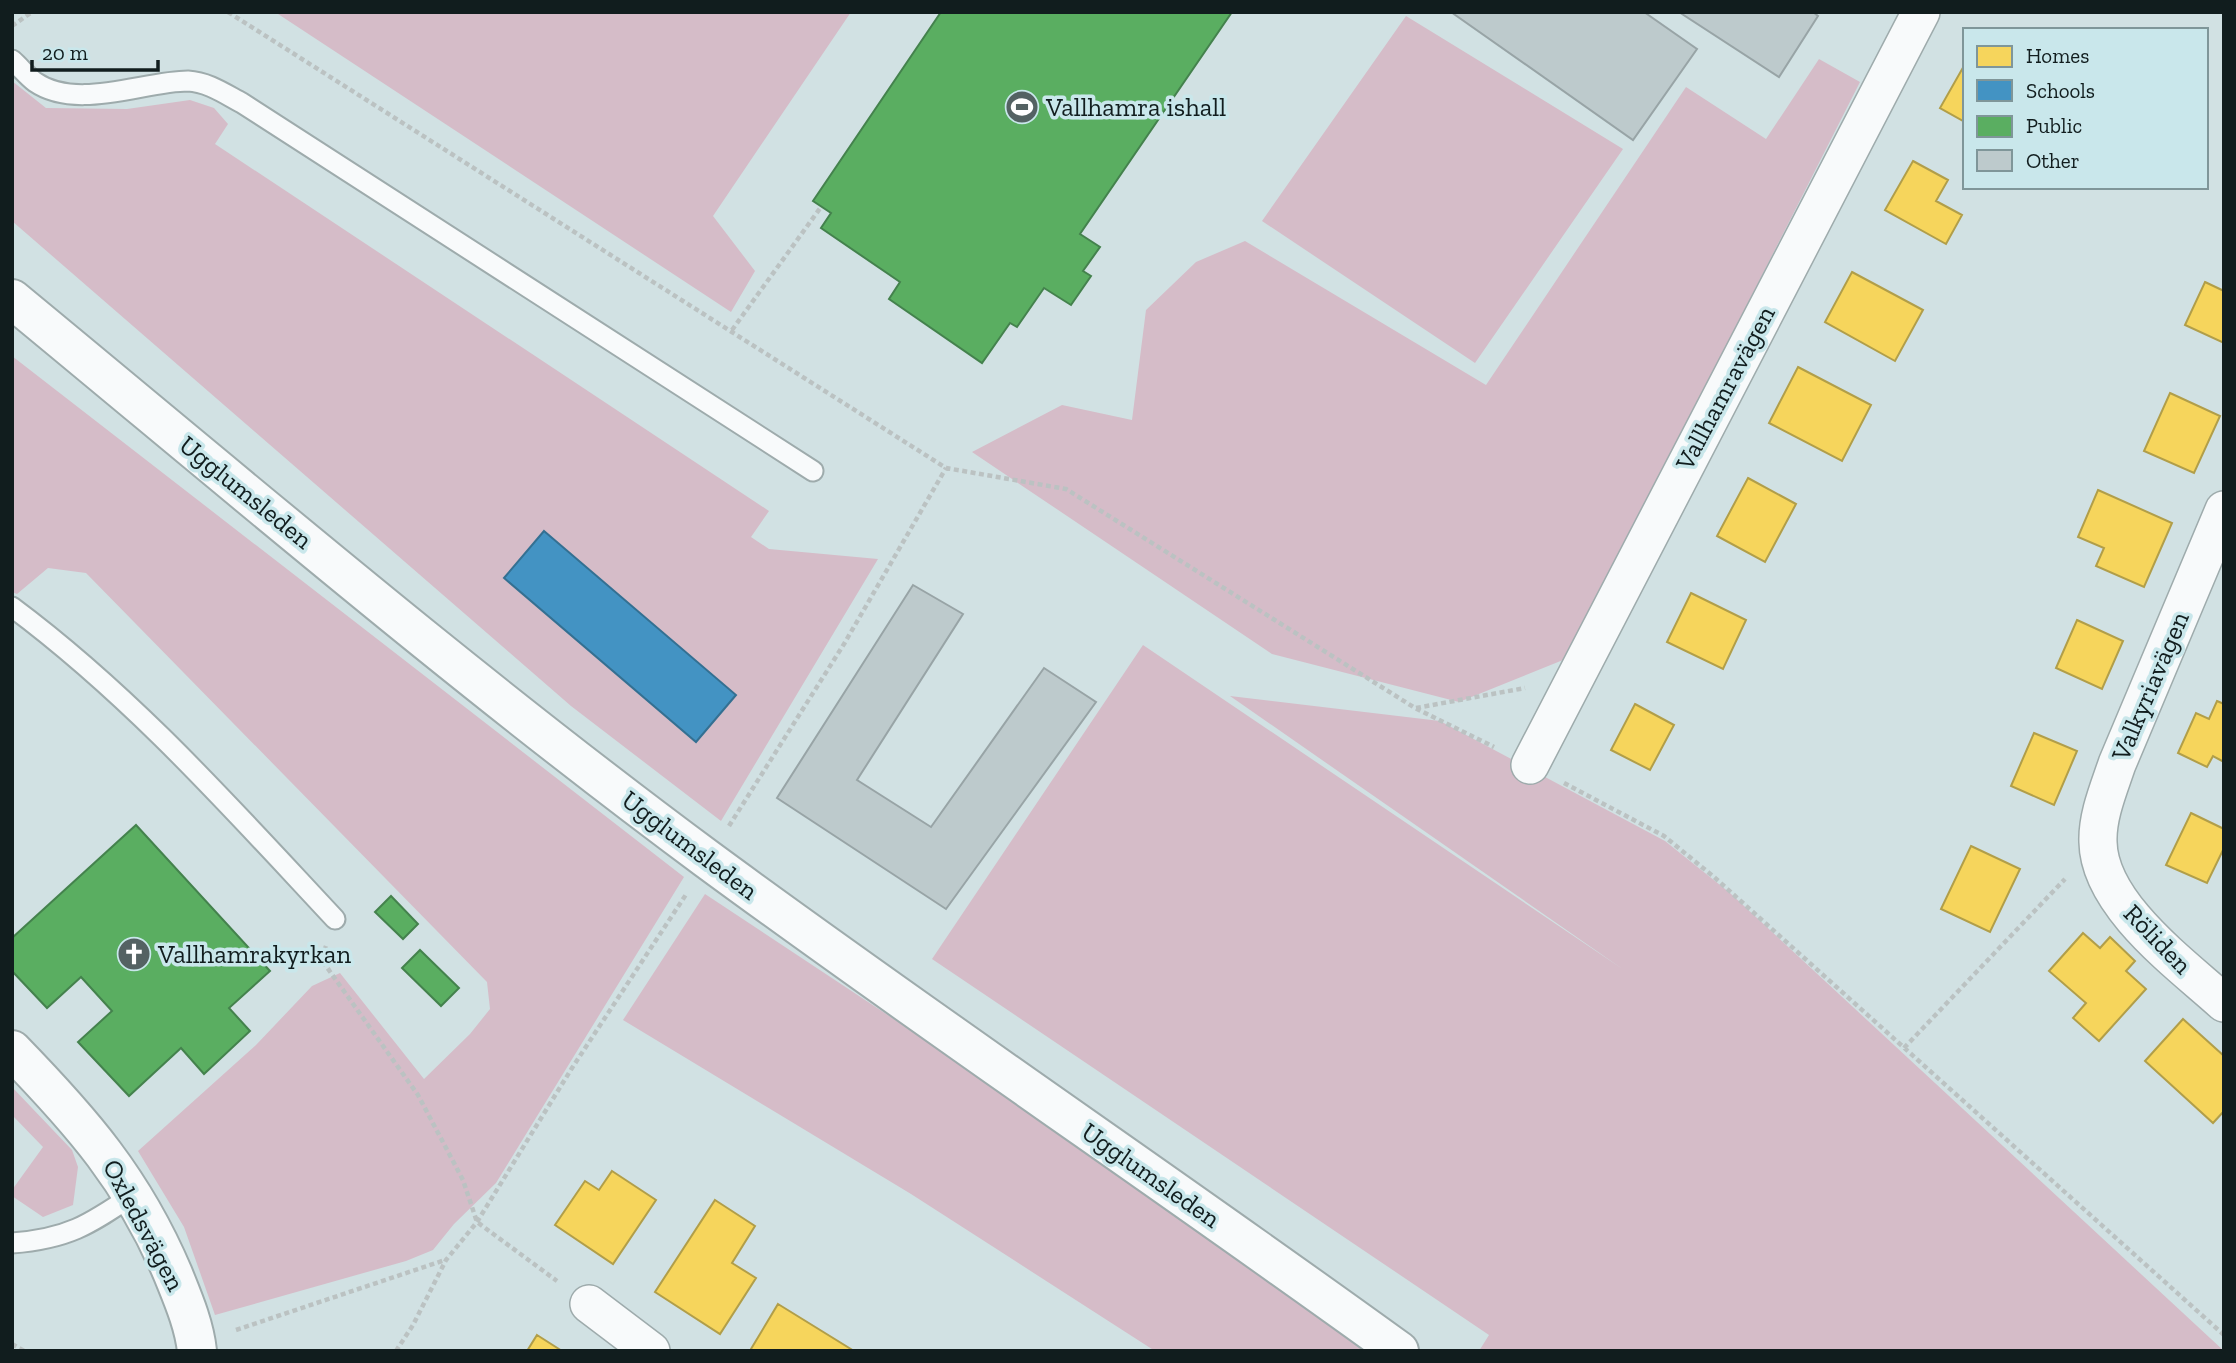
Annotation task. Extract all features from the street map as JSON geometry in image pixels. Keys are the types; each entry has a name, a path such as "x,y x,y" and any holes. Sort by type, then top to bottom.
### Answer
{"street":[{"name":"Vallhamravägen","path":"1530,765 1572,679 1922,12"},
{"name":"Ugglumsleden","path":"12,299 236,485 624,796 972,1049 1399,1351"},
{"name":"Valkyriavägen","path":"2100,854 2104,806 2116,764 2224,510"},
{"name":"Röliden","path":"2100,854 2116,893 2142,928 2224,1003"},
{"name":"Oxledsvägen","path":"12,1050 77,1116 108,1155 133,1195 159,1242 184,1301 197,1351"},
{"path":"589,1304 652,1351"}],"lane":[{"path":"12,60 37,83 63,91 98,95 188,81 210,86 242,103 813,471"},
{"path":"12,607 48,634 173,747 335,919"},
{"path":"12,1243 60,1237 90,1224 133,1195"}],"path":[{"path":"12,26 32,12"},
{"path":"228,12 946,468 1066,489 1415,708 1664,836 1714,877 2224,1335"},
{"path":"732,330 821,207"},
{"path":"1415,708 1572,679"},
{"path":"1904,1048 2100,854"},
{"path":"335,919 321,959 418,1095 463,1180 477,1223 589,1304"},
{"path":"236,1330 446,1260 396,1351"},
{"path":"12,1344 24,1351"}],"shaded area":[{"path":"275,12 851,12 713,216 755,271 731,312"},
{"path":"1406,16 1623,149 1475,363 1262,221"},
{"path":"1819,59 1860,82 1568,658 1459,702 1272,654 972,452 1062,405 1132,420 1146,310 1196,262 1245,241 1486,385 1686,87 1766,139"},
{"path":"12,81 46,108 127,109 190,100 214,108 228,124 215,144 769,511 751,537 769,549 878,559 721,821 571,706 12,221"},
{"path":"12,356 684,877 496,1183 454,1224 433,1250 406,1261 215,1315 184,1227 138,1151 256,1045 312,986 340,973 424,1079 470,1034 490,1009 487,982 86,573 48,568 17,594 12,592"},
{"path":"1143,645 1624,970 1230,696 1440,721 1665,841 1730,893 2224,1351 1479,1351 1489,1335 932,959"},
{"path":"705,894 1208,1227 1375,1351 1155,1351 911,1194 623,1020"},
{"path":"12,1087 72,1150 78,1167 73,1205 43,1217 12,1196 12,1190 43,1147 12,1115"}],"building: Homes":[{"path":"1963,68 1963,121 1940,108"},
{"path":"1913,161 1948,180 1936,201 1962,215 1946,244 1885,210"},
{"path":"1852,272 1923,310 1895,361 1825,322"},
{"path":"2205,282 2224,291 2224,343 2185,325"},
{"path":"1798,367 1871,405 1842,461 1769,423"},
{"path":"2170,393 2220,416 2194,473 2144,451"},
{"path":"1748,478 1796,504 1765,562 1717,536"},
{"path":"2098,490 2172,523 2144,587 2096,566 2104,548 2078,537"},
{"path":"1691,593 1746,620 1723,669 1667,642"},
{"path":"2077,620 2123,641 2102,689 2056,668"},
{"path":"2217,701 2224,704 2224,762 2213,756 2207,767 2178,753 2196,713 2209,719"},
{"path":"1635,704 1674,725 1650,770 1611,750"},
{"path":"2034,733 2077,751 2054,805 2011,786"},
{"path":"2191,813 2224,829 2224,848 2207,883 2166,865"},
{"path":"1971,846 2020,869 1990,932 1941,909"},
{"path":"2083,933 2100,948 2110,937 2135,961 2126,971 2146,989 2099,1041 2073,1018 2086,1003 2049,971"},
{"path":"2183,1019 2224,1056 2224,1111 2213,1123 2145,1061"},
{"path":"612,1171 656,1200 613,1264 555,1225 585,1181 599,1190"},
{"path":"715,1200 755,1226 732,1263 756,1278 720,1334 655,1292"},
{"path":"778,1304 854,1351 754,1351 751,1349"},
{"path":"537,1335 562,1351 527,1351"}],"building: Schools":[{"path":"544,531 736,695 696,742 504,578"}],"building: Public":[{"name":"Vallhamra ishall","path":"941,12 1232,12 1080,234 1100,247 1083,271 1091,276 1071,305 1044,288 1017,327 1010,323 982,363 889,299 900,282 821,228 831,213 813,201"},
{"name":"Vallhamrakyrkan","path":"136,825 270,971 229,1008 250,1031 204,1074 181,1048 129,1096 78,1042 112,1011 81,977 47,1008 12,971 12,938"},
{"path":"391,896 418,924 403,939 375,912"},
{"path":"420,950 459,988 441,1006 402,968"}],"building: Other":[{"path":"1451,12 1644,12 1697,49 1633,140"},
{"path":"1679,12 1813,12 1818,16 1779,77"},
{"path":"913,585 963,614 857,780 931,827 1044,668 1096,702 946,909 777,798"}],"place":[{"name":"Vallhamra ishall","path":"1022,107"},
{"name":"Vallhamrakyrkan","path":"134,954"}]}
